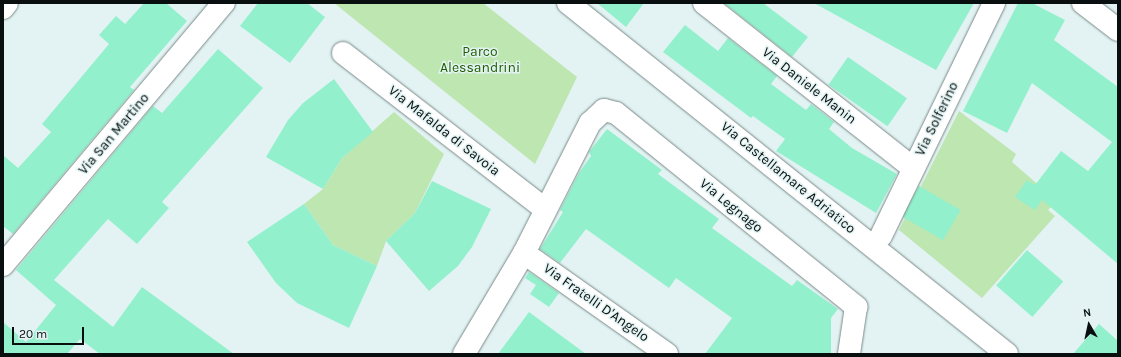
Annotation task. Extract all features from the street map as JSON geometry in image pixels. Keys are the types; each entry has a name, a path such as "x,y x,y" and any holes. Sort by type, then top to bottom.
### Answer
{"street":[{"path":"3,8 7,3"},
{"name":"Via San Martino","path":"3,265 224,3"},
{"name":"Via Castellamare Adriatico","path":"568,3 1007,354"},
{"name":"Via Daniele Manin","path":"704,3 913,168"},
{"name":"Via Solferino","path":"881,236 994,3"},
{"path":"1083,3 1118,30"},
{"name":"Via Mafalda di Savoia","path":"343,53 545,209"},
{"name":"Via Legnago","path":"545,209 590,123 604,110 616,113 856,307 849,354"},
{"path":"464,354 524,253 545,209"},
{"name":"Via Fratelli D'Angelo","path":"524,253 667,354"}],"green space":[{"name":"Parco Alessandrini","path":"334,3 483,3 577,77 535,164"},
{"path":"959,111 1016,154 1012,162 1057,201 1048,210 1055,216 982,298 899,230"},
{"path":"394,112 444,154 415,213 386,241 377,266 333,245 304,204 323,189 342,158"}],"building":[{"path":"144,3 166,3 187,21 130,87 134,90 13,234 3,226 3,155 18,168 51,132 42,124 109,44 99,35 116,16 125,24"},
{"path":"258,3 307,3 325,17 290,63 240,26"},
{"path":"597,3 644,3 626,27"},
{"path":"724,3 763,3 808,37 792,57"},
{"path":"814,3 974,3 936,70"},
{"path":"1018,3 1032,3 1065,20 1054,40 1118,87 1118,264 1042,200 1035,210 1015,197 1027,180 1035,185 1061,151 1088,171 1112,142 1032,83 1007,133 963,111"},
{"path":"685,25 718,51 728,38 777,76 771,84 806,110 811,104 834,122 829,129 852,148 897,174 876,213 776,151 785,139 753,116 751,118 663,52"},
{"path":"218,49 263,88 162,202 169,208 137,244 108,219 54,280 113,327 142,287 234,354 100,354 80,339 67,354 3,354 3,322 26,342 56,305 16,270 153,106 162,113"},
{"path":"848,57 907,98 887,126 828,85"},
{"path":"334,79 373,132 342,158 323,189 266,157 288,120 303,103"},
{"path":"607,129 662,170 658,174 719,219 712,228 792,286 797,280 838,309 831,318 831,354 705,354 732,318 676,278 669,288 586,229 560,263 540,249 563,212 560,210 579,173 591,156 589,152"},
{"path":"432,181 491,209 472,247 458,266 429,291 386,241 415,213"},
{"path":"919,186 961,210 943,240 902,216"},
{"path":"304,204 333,245 377,266 349,328 297,303 276,283 247,242"},
{"path":"1027,250 1063,281 1032,317 996,285"},
{"path":"529,272 559,293 549,307 530,294 536,285 525,278"},
{"path":"529,312 586,354 498,354"},
{"path":"1099,324 1118,341 1118,354 1073,354"}]}
